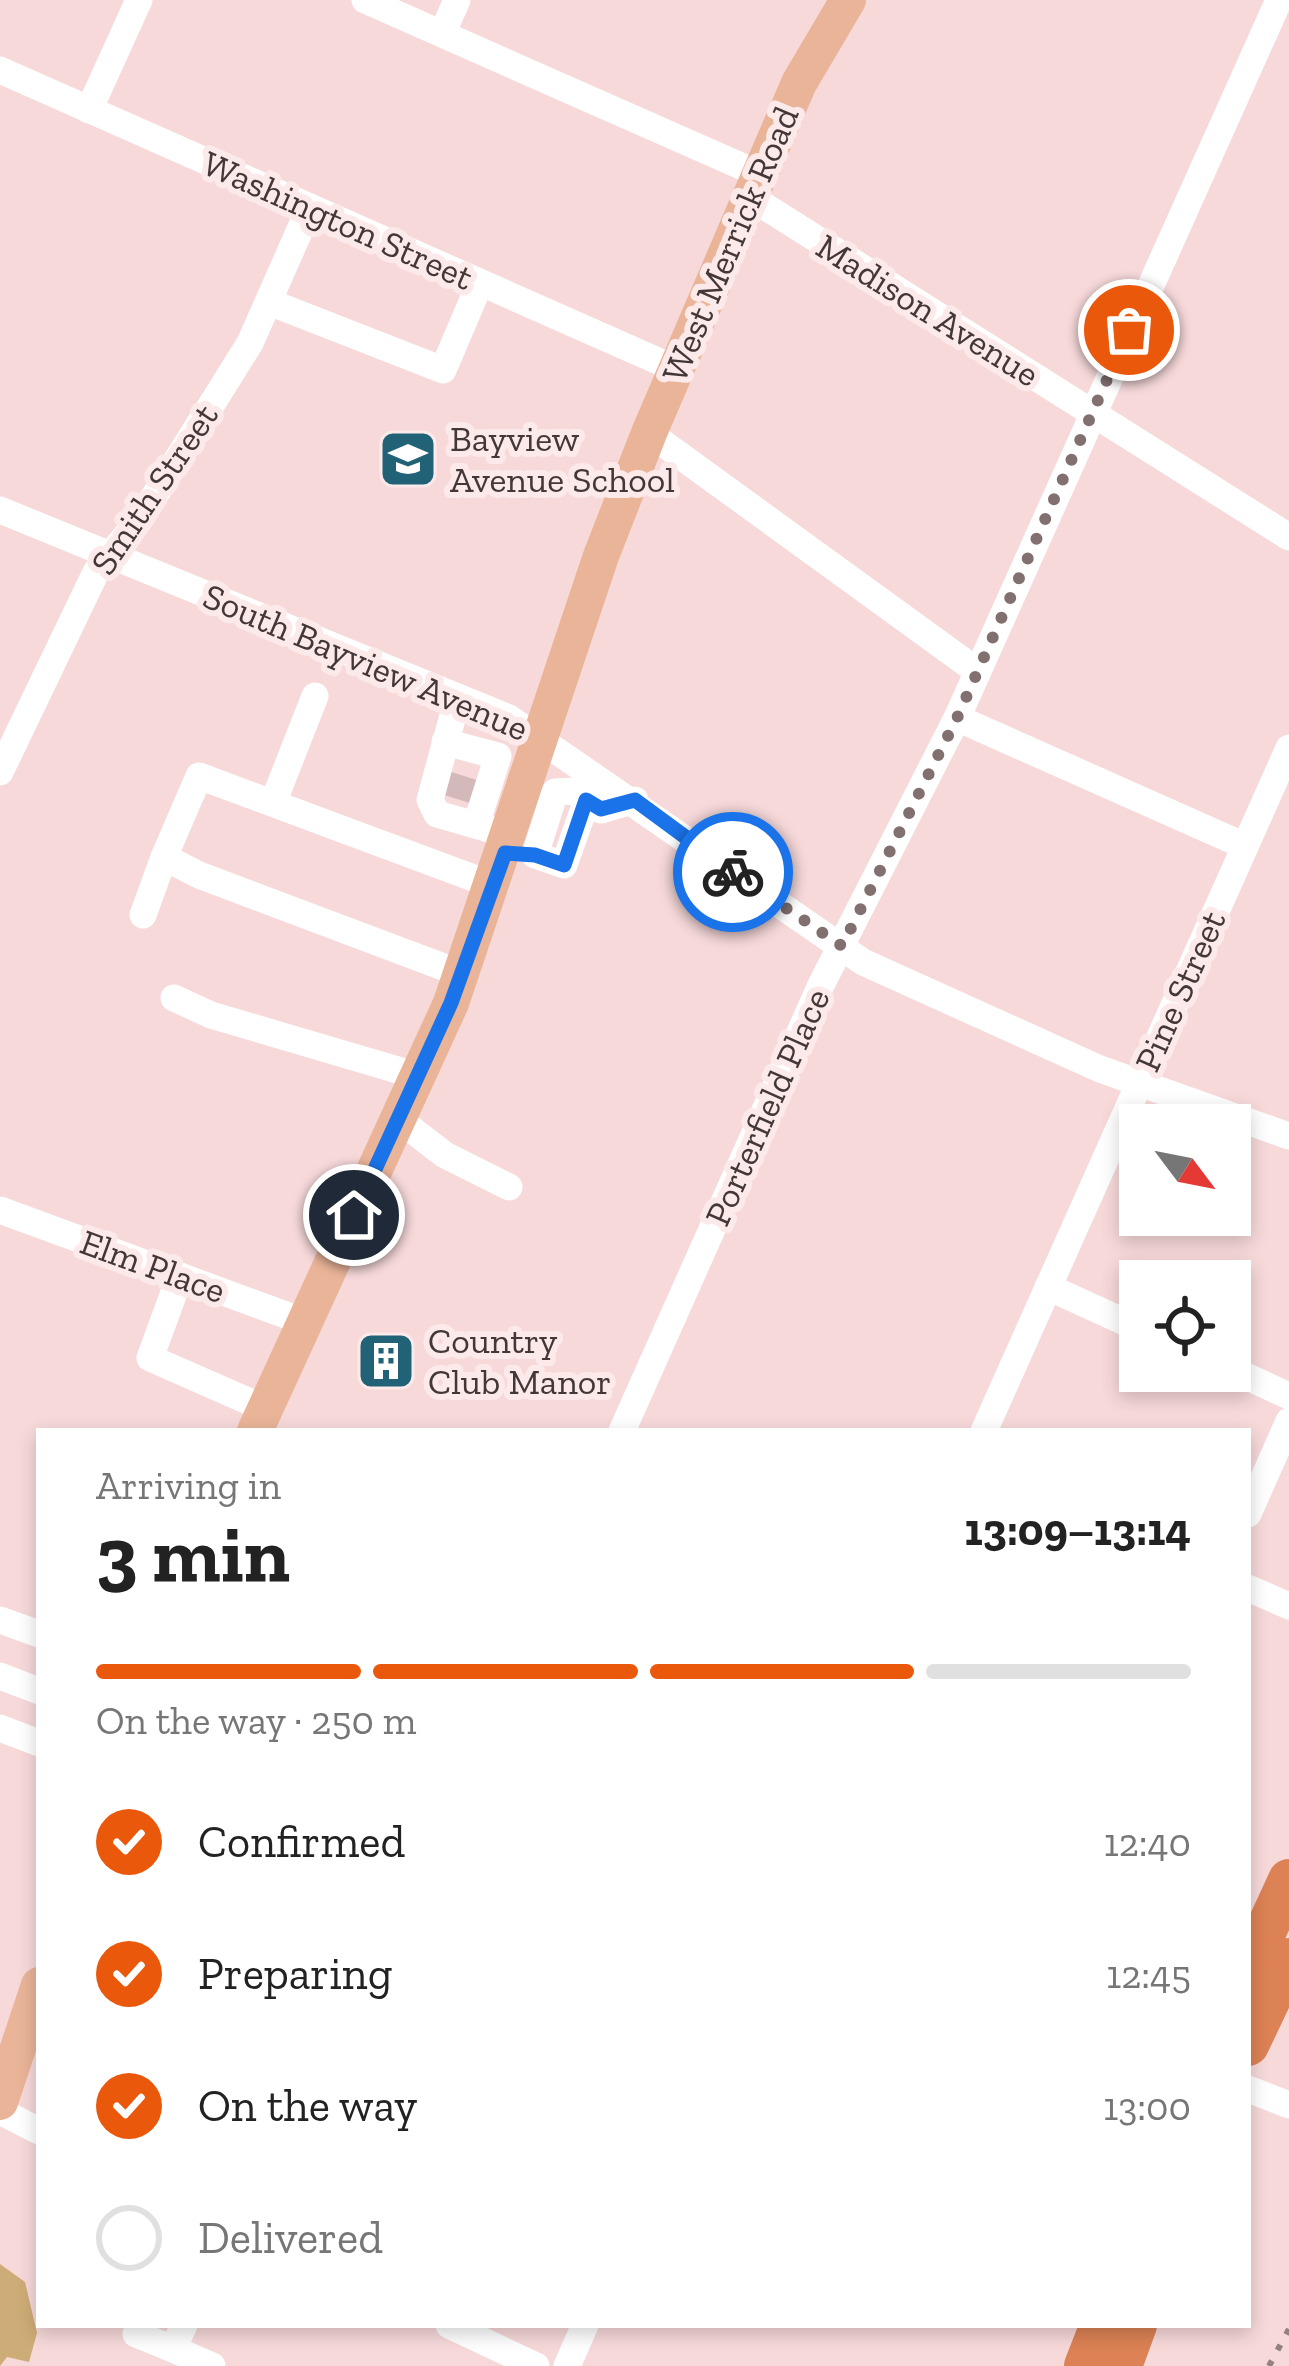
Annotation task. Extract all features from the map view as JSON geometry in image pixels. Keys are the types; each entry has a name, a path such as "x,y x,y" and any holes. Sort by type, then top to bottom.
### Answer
{"highway":[{"path":"1251,2037 1277,1971 1289,1880"},
{"path":"1085,2366 1100,2328"},
{"path":"1120,2366 1135,2328"}],"main road":[{"name":"West Merrick Road","path":"260,1420 462,974 526,803 601,556 649,433 799,83 848,0"},
{"path":"0,2102 36,1994"}],"street":[{"path":"89,110 139,0"},
{"name":"Madison Avenue","path":"365,0 754,185 1091,413 1289,537"},
{"path":"442,34 458,0"},
{"name":"Porterfield Place","path":"623,1428 842,946 957,718 1279,0"},
{"name":"Washington Street","path":"0,70 676,369"},
{"name":"Smith Street","path":"0,772 96,572 112,556 250,344 310,207"},
{"path":"268,302 443,370 480,283"},
{"path":"649,433 977,671"},
{"name":"South Bayview Avenue","path":"0,510 498,714 526,803 635,800 863,962 1139,1082 1289,1136"},
{"path":"273,803 315,696"},
{"path":"458,698 526,803"},
{"path":"498,714 526,803"},
{"path":"957,718 1245,846"},
{"name":"Pine Street","path":"985,1428 1289,748"},
{"path":"143,915 200,776 273,803 526,803"},
{"path":"164,857 462,974"},
{"path":"174,998 211,1015 418,1076"},
{"path":"398,1119 446,1155 508,1186"},
{"name":"Elm Place","path":"0,1210 305,1322"},
{"path":"179,1276 150,1358 260,1420"},
{"path":"1048,1287 1119,1319"},
{"path":"1251,1379 1289,1396"},
{"path":"1251,1507 1289,1421"},
{"path":"1251,1589 1289,1606"},
{"path":"0,1620 36,1633"},
{"path":"0,1676 36,1689"},
{"path":"0,1728 36,1742"},
{"path":"1251,2090 1289,2105"},
{"path":"0,2111 36,2129"},
{"path":"139,2328 136,2334 178,2337 212,2366"},
{"path":"455,2328 536,2366"},
{"path":"567,2366 585,2328"}],"shaded area":[{"path":"0,2264 25,2282 37,2333 29,2362 7,2357 0,2366"}],"tunnel":[{"path":"457,799 464,776"}],"railway":[{"path":"1269,2366 1289,2329"}],"way so far":[{"path":"733,872 842,946 957,718 1129,330"}],"place":[{"name":"Bayview Avenue School","path":"408,459"},
{"name":"Country Club Manor","path":"386,1361"}],"route":[{"path":"354,1215 451,1003 505,853 535,855 564,865 586,800 601,809 635,800 733,872"}]}
